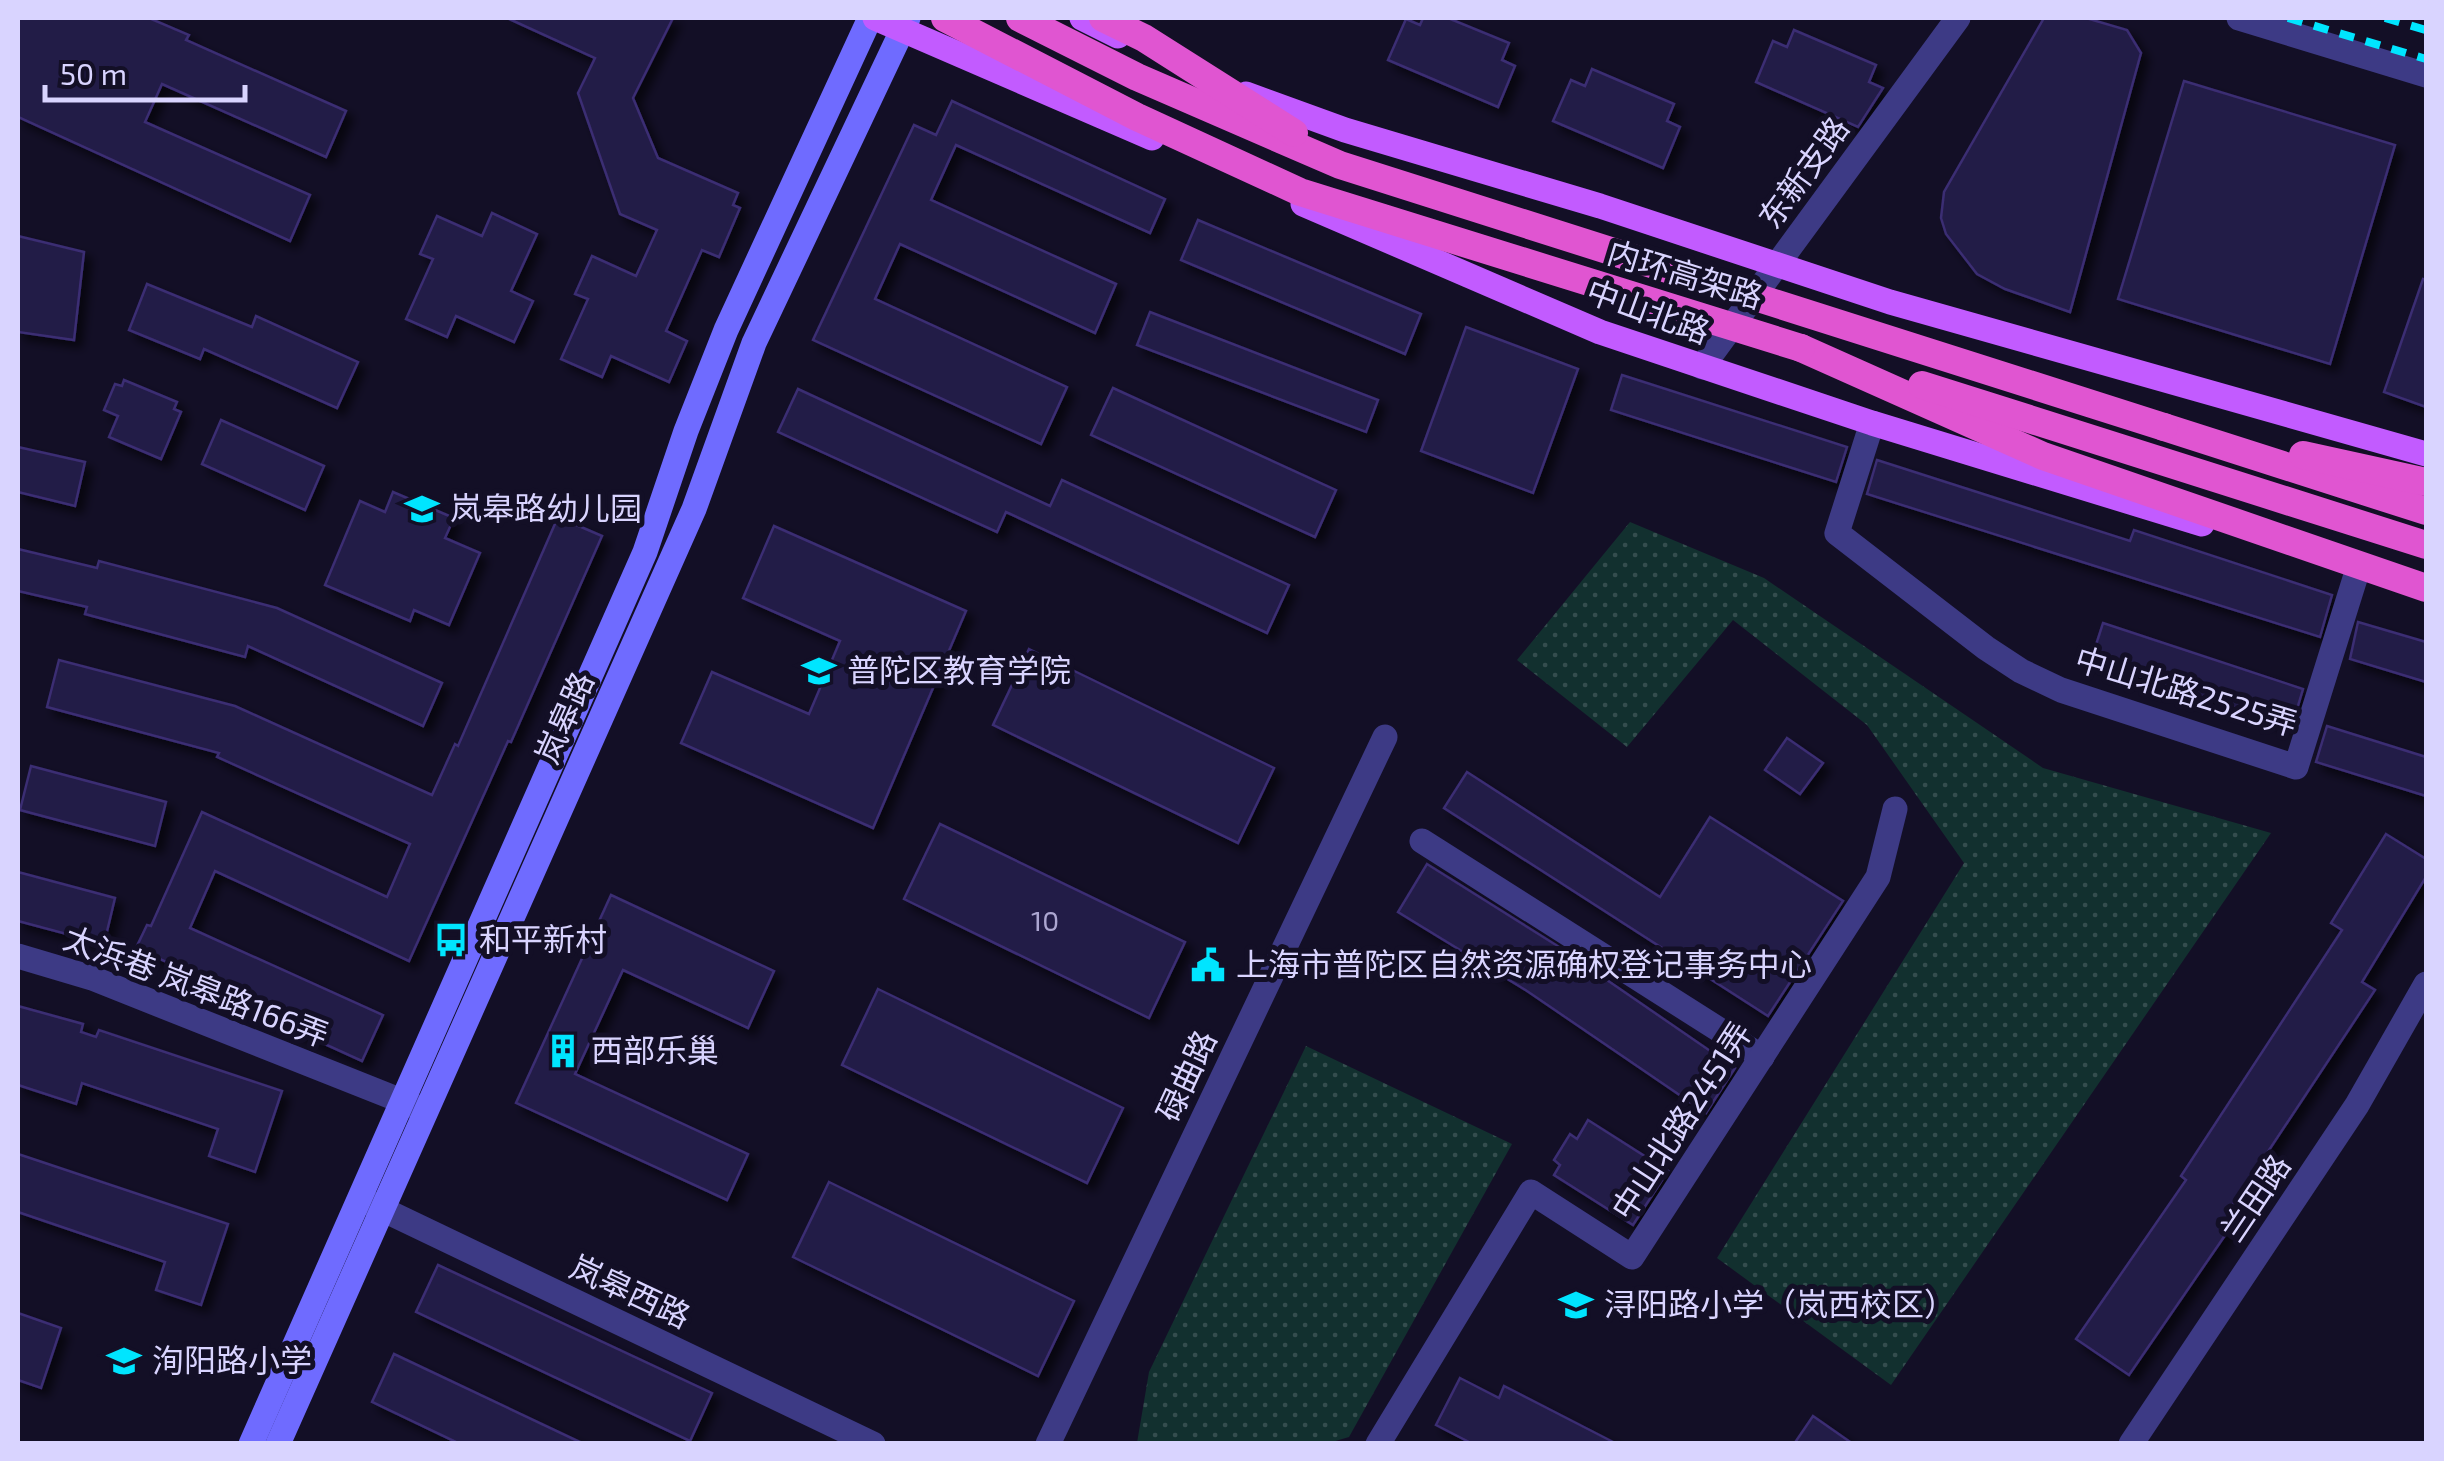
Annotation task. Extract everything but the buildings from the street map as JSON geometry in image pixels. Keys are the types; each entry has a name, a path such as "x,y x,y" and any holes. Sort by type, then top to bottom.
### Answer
{"highway":[{"name":"内环高架路","path":"944,18 1137,116 1300,192 2426,545"},
{"name":"内环高架路","path":"1020,18 1137,77 1340,165 2426,511"},
{"path":"1103,18 1144,38 1260,109 1340,165"},
{"path":"1801,348 2043,456 2426,590"},
{"path":"2164,426 2426,482"}],"main road":[{"name":"中山北路","path":"872,18 905,24 1600,332 1872,423 2426,590"},
{"name":"岚皋路","path":"278,1444 372,1204 645,552 726,330 872,18"},
{"path":"1082,18 1163,60 1345,130 1600,206 1909,308 2426,454"},
{"name":"岚皋路","path":"415,1106 694,509 754,343 905,24"},
{"name":"岚皋路","path":"252,1444 372,1204"}],"street":[{"name":"东新支路","path":"1702,367 1958,18"},
{"path":"2239,18 2426,75"},
{"name":"中山北路2525弄","path":"1872,423 1837,533 2021,671 2061,690 2296,768 2357,572"},
{"name":"碌曲路","path":"1048,1444 1384,736"},
{"name":"中山北路2451弄","path":"1378,1444 1531,1192 1632,1257 1878,877 1895,809"},
{"path":"1422,842 1762,1057"},
{"name":"太浜巷 岚皋路166弄","path":"18,956 92,978 415,1106"},
{"name":"兰田路","path":"2131,1444 2357,1105 2426,984"},
{"name":"岚皋西路","path":"372,1204 872,1444"}],"green space":[{"path":"1630,522 1764,578 2043,768 2271,833 1891,1385 1717,1258 1964,863 1867,725 1733,620 1627,747 1517,660"},
{"path":"1306,1046 1512,1144 1349,1437 1325,1444 1137,1443 1149,1372"}],"railway":[{"path":"2288,18 2426,59"},
{"path":"2385,18 2426,30"}],"place":[{"name":"岚皋路幼儿园","path":"422,509"},
{"name":"普陀区教育学院","path":"819,671"},
{"name":"和平新村","path":"451,940"},
{"name":"上海市普陀区自然资源确权登记事务中心","path":"1208,965"},
{"name":"西部乐巢","path":"563,1051"},
{"name":"浔阳路小学（岚西校区）","path":"1576,1305"},
{"name":"洵阳路小学","path":"124,1361"}]}
